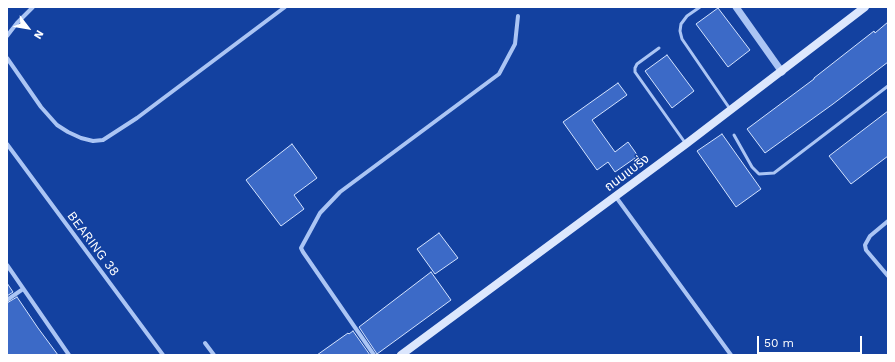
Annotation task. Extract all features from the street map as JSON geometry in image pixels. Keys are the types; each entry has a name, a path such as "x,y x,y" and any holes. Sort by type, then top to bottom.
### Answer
{"main road":[{"name":"ถนนแบริ่ง","path":"401,355 731,111 865,7"}],"street":[{"path":"7,36 17,23 33,7"},
{"path":"7,58 41,107 57,125 81,138 93,141 103,140 137,118 285,7"},
{"path":"736,7 782,72"},
{"path":"374,355 302,252 301,248 320,213 340,192 499,74 515,44 518,16"},
{"name":"BEARING 38","path":"7,144 163,355"},
{"path":"616,197 731,355"},
{"path":"888,221 870,236 866,245 866,250 888,276"},
{"path":"7,265 69,355"},
{"path":"7,300 23,289"},
{"path":"205,343 214,355"}],"lane":[{"path":"700,7 687,16 681,24 680,31 682,39 731,111"},
{"path":"659,48 637,64 635,72 686,144"},
{"path":"734,134 752,166 759,174 774,173 888,86"}],"building":[{"path":"718,8 750,50 728,67 696,24"},
{"path":"888,22 888,62 765,153 747,129 814,79 874,31 875,33"},
{"path":"667,55 694,91 672,108 645,71"},
{"path":"618,83 627,95 592,120 615,152 628,142 638,156 615,172 608,162 597,170 563,122"},
{"path":"888,111 888,156 851,184 829,156"},
{"path":"722,134 761,189 736,207 697,151"},
{"path":"292,144 317,178 294,195 304,209 281,226 246,180"},
{"path":"439,233 458,258 435,274 417,249"},
{"path":"431,272 451,300 377,354 359,327"},
{"path":"7,283 13,292 7,296"},
{"path":"17,297 58,355 7,355 7,303"},
{"path":"353,331 370,355 317,355 348,333 349,334"}]}
